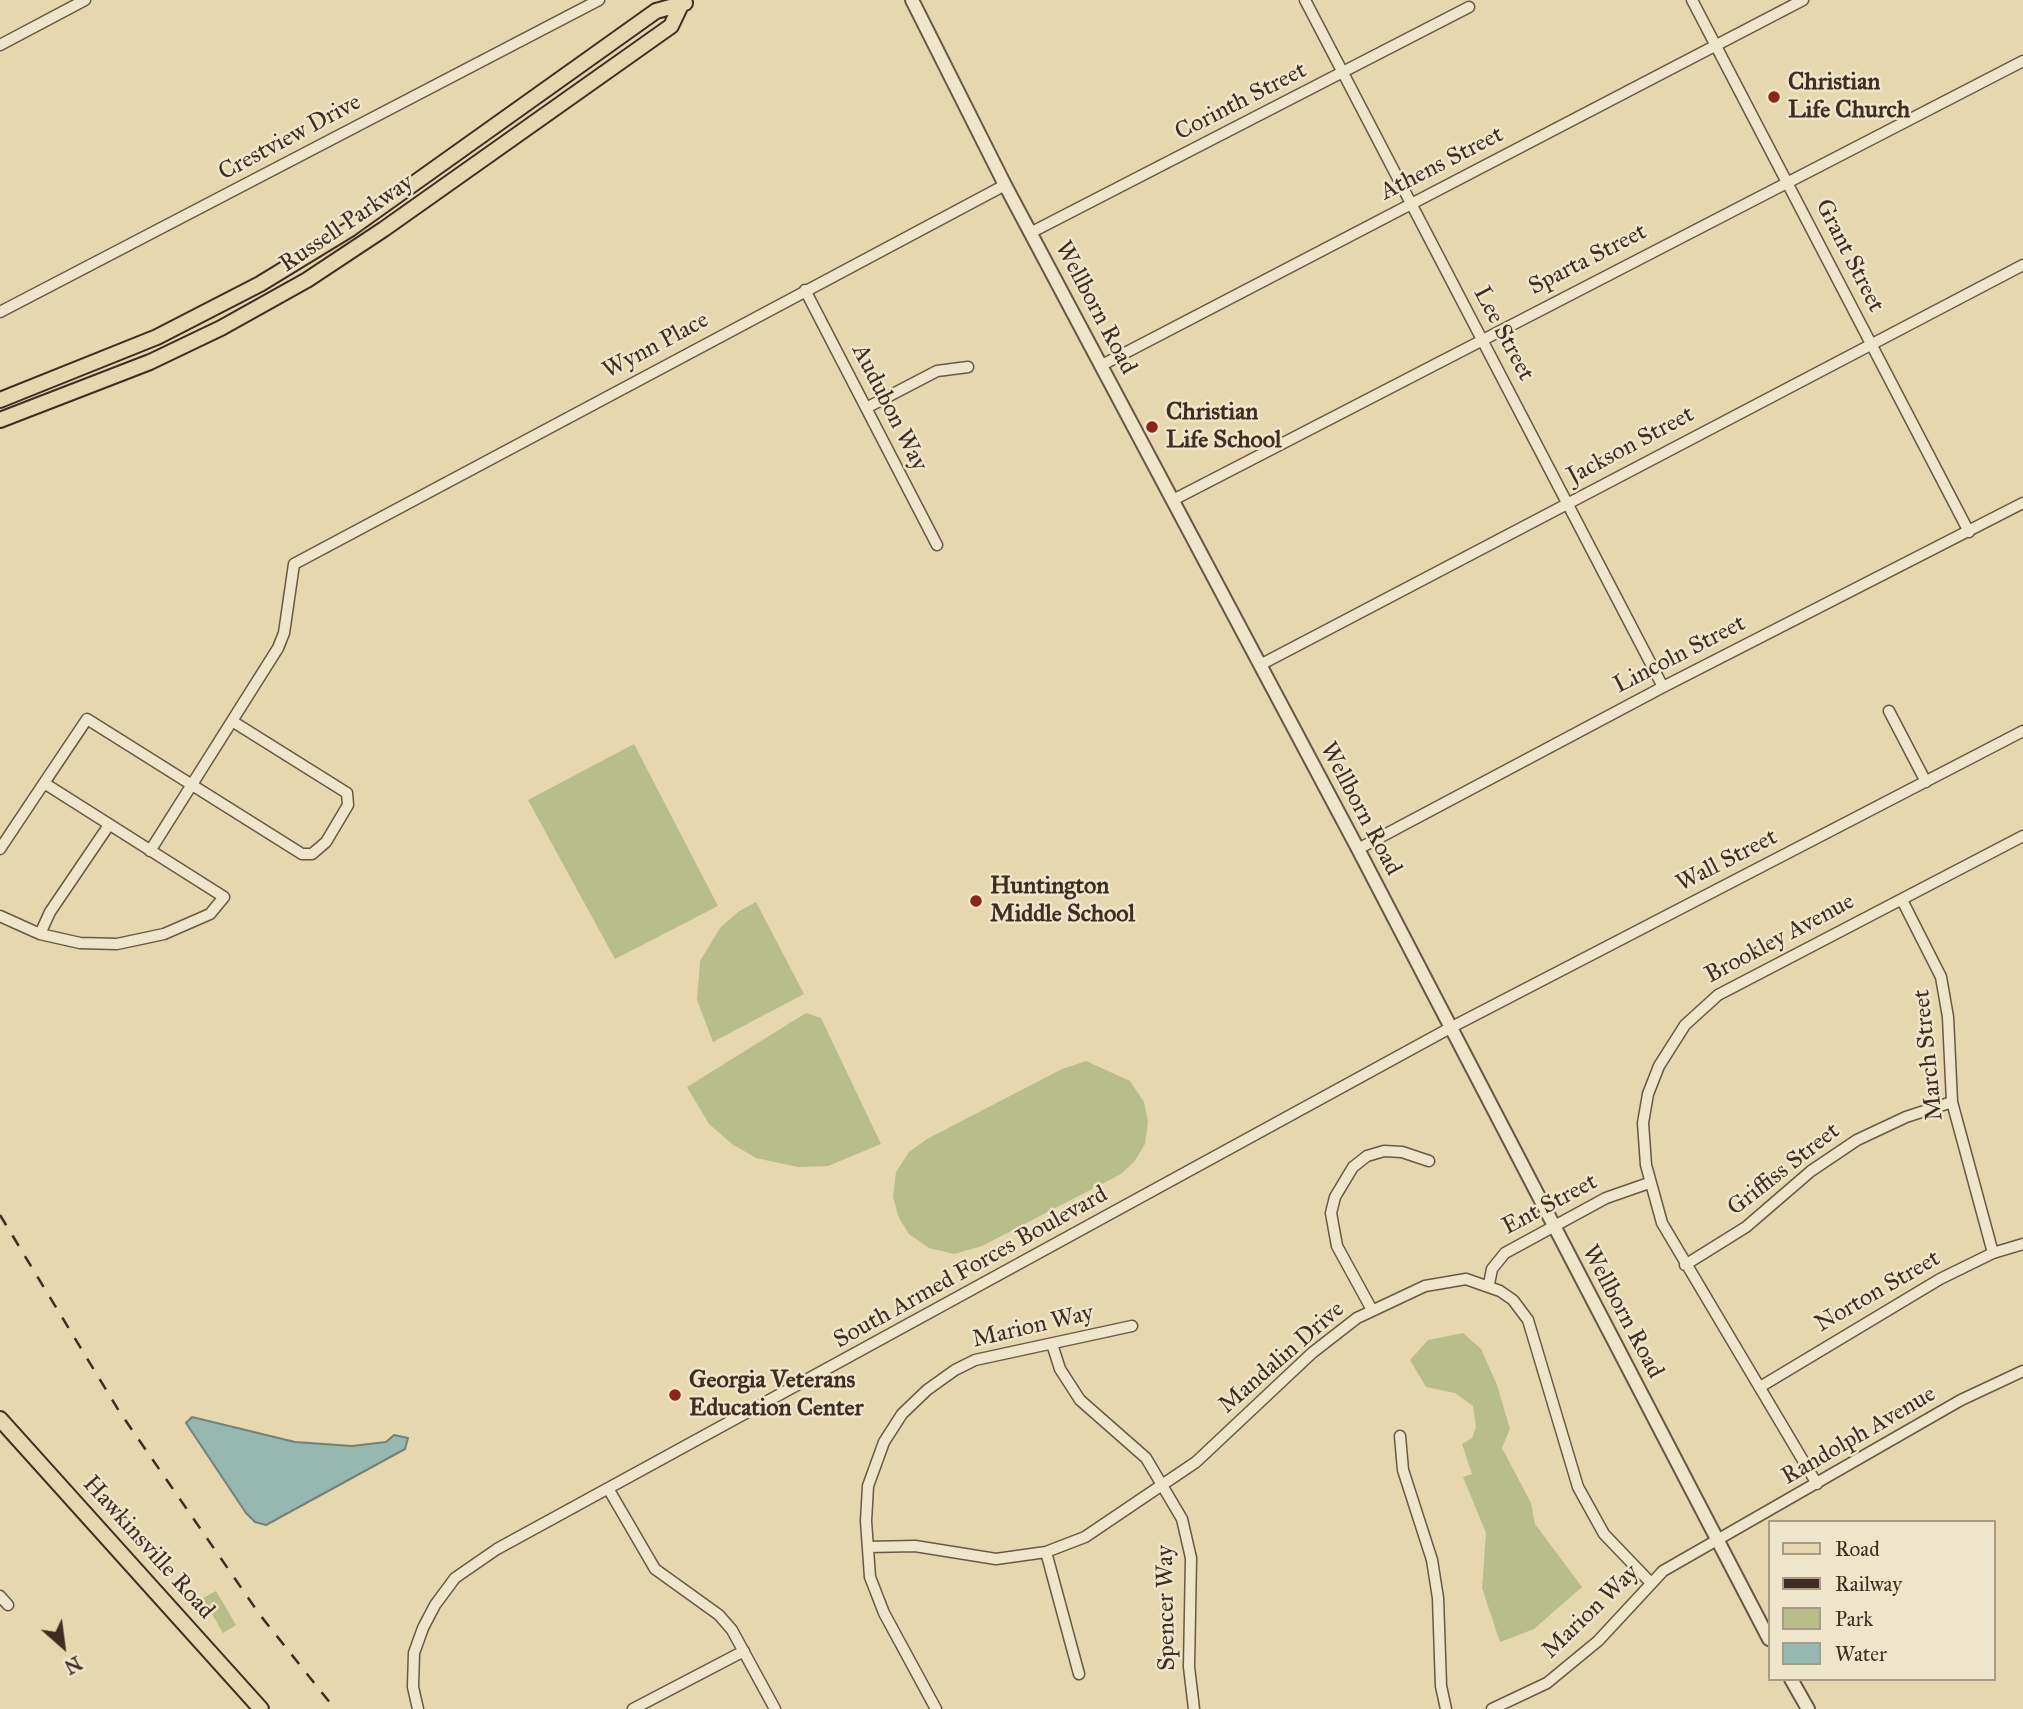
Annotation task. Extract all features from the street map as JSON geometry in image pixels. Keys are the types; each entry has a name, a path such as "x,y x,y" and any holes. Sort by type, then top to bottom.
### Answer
{"main road":[{"name":"Russell Parkway","path":"0,400 157,337 260,284 350,229 656,11 685,3"},
{"name":"Russell Parkway","path":"0,420 150,362 220,328 316,274 671,26 685,3"},
{"name":"Hawkinsville Road","path":"0,1419 261,1709"}],"street":[{"path":"0,45 85,0"},
{"name":"Crestview Drive","path":"0,312 599,0"},
{"name":"Wellborn Road","path":"912,0 1006,185 1359,849 1768,1637"},
{"name":"Lee Street","path":"1305,0 1663,687"},
{"name":"Grant Street","path":"1692,0 1969,532"},
{"name":"Athens Street","path":"1102,365 1803,0"},
{"name":"Corinth Street","path":"1032,232 1469,7"},
{"name":"Sparta Street","path":"1173,500 1786,181 2023,61"},
{"name":"Wynn Place","path":"150,851 278,648 284,633 295,564 1006,185"},
{"name":"Jackson Street","path":"1260,665 2023,265"},
{"name":"Audubon Way","path":"805,290 937,545"},
{"path":"866,408 937,372 968,368"},
{"name":"Lincoln Street","path":"1359,849 1663,687 2023,503"},
{"path":"1889,711 1926,782"},
{"path":"0,849 87,719 302,854 312,854 326,842 348,805 347,793 232,721"},
{"name":"Wall Street","path":"1450,1028 2023,731"},
{"path":"0,916 40,934 80,943 117,944 164,934 210,914 224,897 44,783"},
{"path":"40,934 50,912 109,825"},
{"name":"Brookley Avenue","path":"1817,1484 1662,1223 1648,1183 1643,1138 1648,1094 1659,1066 1694,1013 1718,995 2023,836"},
{"name":"March Street","path":"1902,900 1941,976 1948,1017 1952,1102 1993,1253"},
{"name":"South Armed Forces Boulevard","path":"418,1709 414,1687 414,1653 435,1605 455,1578 497,1549 1450,1028"},
{"name":"Griffiss Street","path":"1685,1265 1746,1227 1811,1171 1857,1140 1906,1117 1952,1102"},
{"path":"1372,1310 1337,1246 1331,1213 1335,1197 1353,1167 1367,1156 1393,1151 1429,1161"},
{"name":"Ent Street","path":"1489,1284 1492,1269 1505,1252 1606,1198 1648,1183"},
{"name":"Norton Street","path":"1760,1387 1864,1322 1993,1253 2023,1244"},
{"name":"Mandalin Drive","path":"867,1547 915,1546 996,1559 1045,1552 1101,1528 1214,1447 1327,1340 1372,1310 1439,1281 1466,1279 1489,1284"},
{"path":"1489,1284 1513,1300 1535,1335 1572,1470 1586,1504 1615,1548 1651,1583"},
{"name":"Marion Way","path":"936,1709 878,1601 870,1577 867,1547 868,1486 884,1442 902,1414 946,1376 975,1360 1132,1326"},
{"name":"Spencer Way","path":"1052,1344 1060,1368 1080,1400 1146,1458 1180,1512 1190,1548 1189,1667 1194,1709"},
{"name":"Randolph Avenue","path":"1718,1541 1961,1400 2023,1371"},
{"path":"1400,1436 1404,1470 1432,1560 1438,1598 1441,1686 1446,1709"},
{"path":"609,1490 655,1569 719,1615 732,1630 775,1709"},
{"name":"Marion Way","path":"1492,1709 1547,1683 1598,1641 1651,1583 1671,1566 1718,1541"},
{"path":"1045,1552 1079,1674"},
{"path":"0,1596 8,1605"},
{"path":"634,1709 744,1651"},
{"path":"1792,1681 1808,1709"}],"green space":[{"path":"634,744 718,906 615,959 528,800"},
{"path":"756,902 804,994 713,1042 697,1000 700,961 720,928 738,912"},
{"path":"806,1013 821,1018 881,1144 828,1166 798,1167 756,1158 732,1144 709,1124 687,1087"},
{"path":"1086,1061 1130,1081 1144,1102 1148,1122 1145,1144 1134,1162 1121,1174 982,1246 954,1254 929,1248 909,1234 899,1218 893,1197 896,1172 909,1152 927,1139 1062,1069"},
{"path":"1463,1333 1481,1349 1497,1385 1510,1429 1502,1448 1531,1503 1535,1524 1582,1587 1534,1629 1500,1642 1482,1588 1486,1533 1463,1477 1472,1474 1462,1444 1472,1438 1476,1427 1473,1406 1455,1393 1426,1387 1410,1360 1428,1340"},
{"path":"216,1591 236,1625 223,1633 203,1598"}],"water":[{"path":"192,1417 295,1442 352,1446 386,1442 394,1435 408,1438 405,1449 266,1525 255,1522 246,1513 186,1423"}],"railway":[{"path":"0,1215 119,1411 260,1615 335,1709"}],"place":[{"name":"Christian Life Church","path":"1774,97"},
{"name":"Christian Life School","path":"1152,427"},
{"name":"Huntington Middle School","path":"976,901"},
{"name":"Georgia Veterans Education Center","path":"675,1395"}]}
